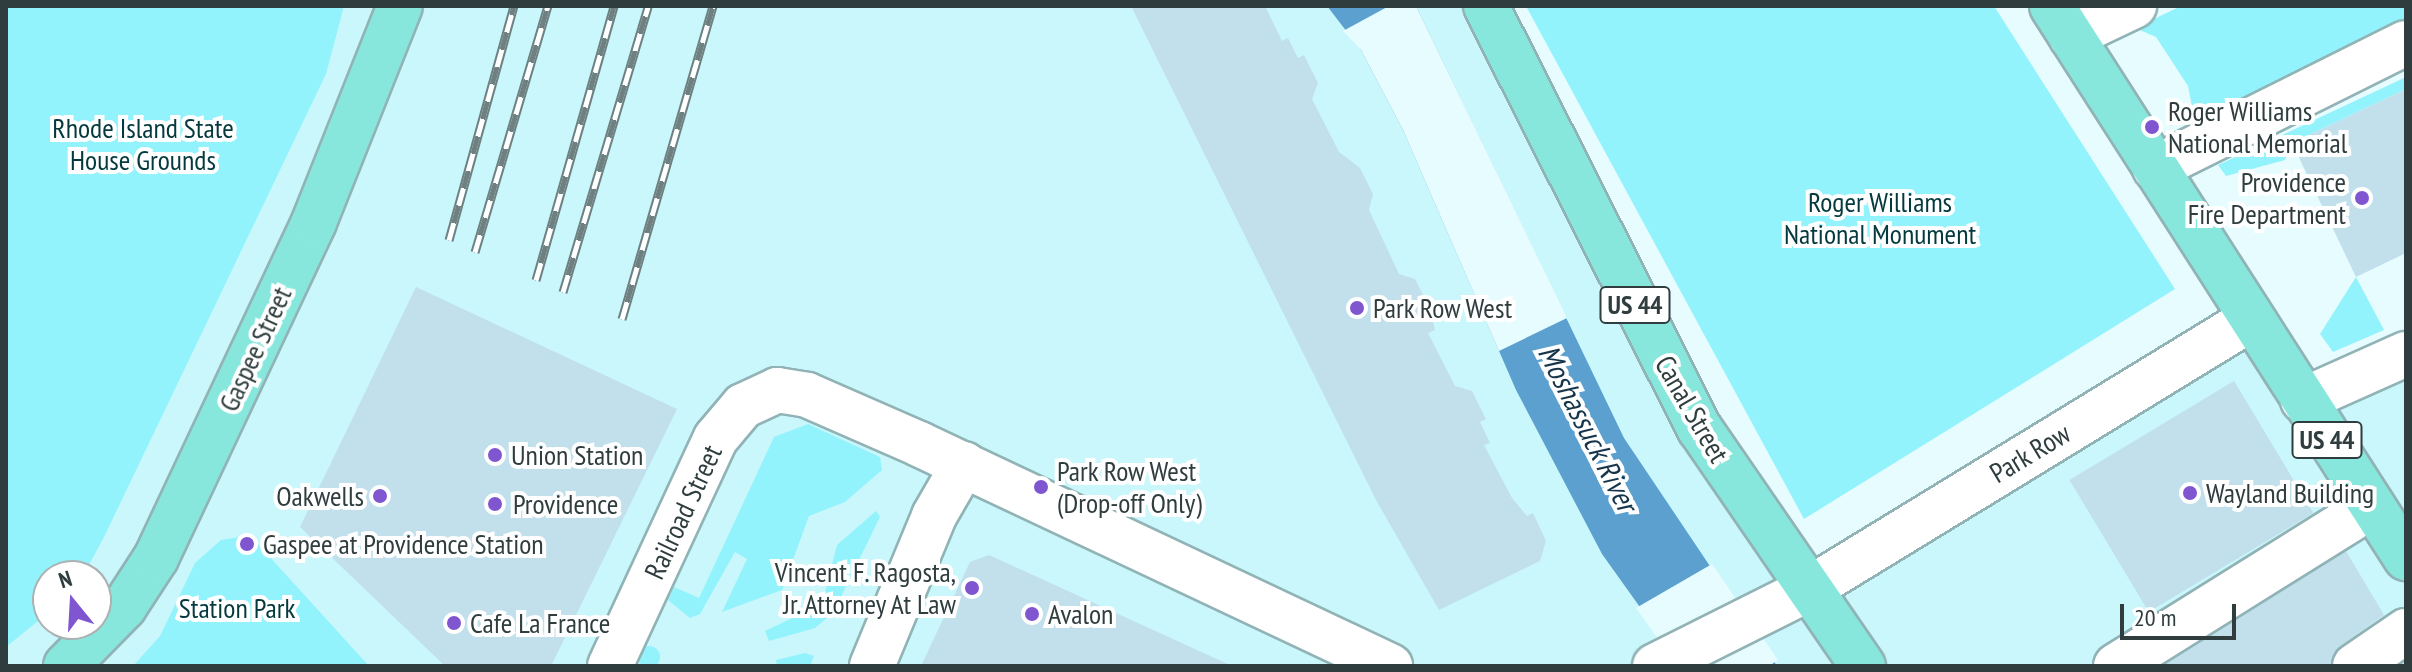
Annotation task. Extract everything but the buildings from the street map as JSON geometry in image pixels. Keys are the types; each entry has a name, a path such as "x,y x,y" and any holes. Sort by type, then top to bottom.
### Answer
{"main road":[{"name":"Gaspee Street","path":"66,666 124,607 156,558 314,222 400,6"},
{"name":"Canal Street","path":"1486,6 1670,374 1809,589 1863,666"},
{"name":"US 44","path":"2061,21 2370,507 2406,558"}],"street":[{"path":"2061,21 2134,6"},
{"path":"2155,168 2406,43"},
{"name":"Park Row","path":"1809,589 2251,319"},
{"path":"2303,400 2406,354"},
{"name":"Railroad Street","path":"610,666 716,438 743,406 777,390 807,395 964,464"},
{"path":"872,666 934,516 964,464 1305,650 1390,666"},
{"path":"2116,666 2370,507"},
{"path":"1662,663 1809,589"},
{"path":"2355,666 2406,631"}],"shaded area":[{"path":"6,6 1498,6 1808,586 2253,334 2406,557 2406,666 6,666"},
{"path":"2406,363 2406,543 2324,401"}],"green space":[{"name":"Rhode Island State House Grounds","path":"6,6 344,6 326,74 104,537 92,560 32,560 32,626 6,647"},
{"name":"Roger Williams National Monument","path":"1526,6 1994,6 2175,289 1804,519"},
{"path":"2181,6 2406,6 2406,33 2197,131 2188,86 2156,37 2135,28"},
{"path":"2406,77 2406,89 2292,143 2285,160 2226,176 2218,165"},
{"path":"2356,277 2384,330 2333,352 2320,334"},
{"path":"808,424 880,457 882,470 845,502 809,516 782,590 722,612 747,559 735,552 700,614 690,618 668,600 674,587 699,598 774,437"},
{"path":"876,511 880,517 833,613 815,628 769,641 765,631 822,604 837,545"},
{"name":"Station Park","path":"240,537 258,544 369,666 133,666 160,636 195,563 221,540"},
{"path":"649,646 657,649 660,657 657,665 649,668 641,665 638,657 641,649"},
{"path":"805,653 814,656 810,666 777,666 776,660"}],"water":[{"name":"Moshassuck River","path":"1327,6 1416,6 1624,438 1777,666 1682,666 1602,554 1516,390 1403,130 1361,50"}],"pier":[{"path":"1389,6 1416,6 1567,318 1499,351 1403,130 1361,50 1343,31"},
{"path":"1712,564 1778,660 1769,666 1677,666 1636,608"}],"railway":[{"path":"449,240 514,6"},
{"path":"475,252 548,6"},
{"path":"536,280 614,6"},
{"path":"563,292 648,6"},
{"path":"622,319 713,6"}],"place":[{"name":"Roger Williams National Memorial","path":"2152,127"},
{"name":"Providence Fire Department","path":"2362,198"},
{"name":"Park Row West","path":"1357,308"},
{"name":"Union Station","path":"495,455"},
{"name":"Park Row West (Drop-off Only)","path":"1041,487"},
{"name":"Wayland Building","path":"2190,493"},
{"name":"Oakwells","path":"380,496"},
{"name":"Providence","path":"495,504"},
{"name":"Gaspee at Providence Station","path":"247,544"},
{"name":"Vincent F. Ragosta, Jr. Attorney At Law","path":"972,588"},
{"name":"Avalon","path":"1032,614"},
{"name":"Cafe La France","path":"454,623"}]}
